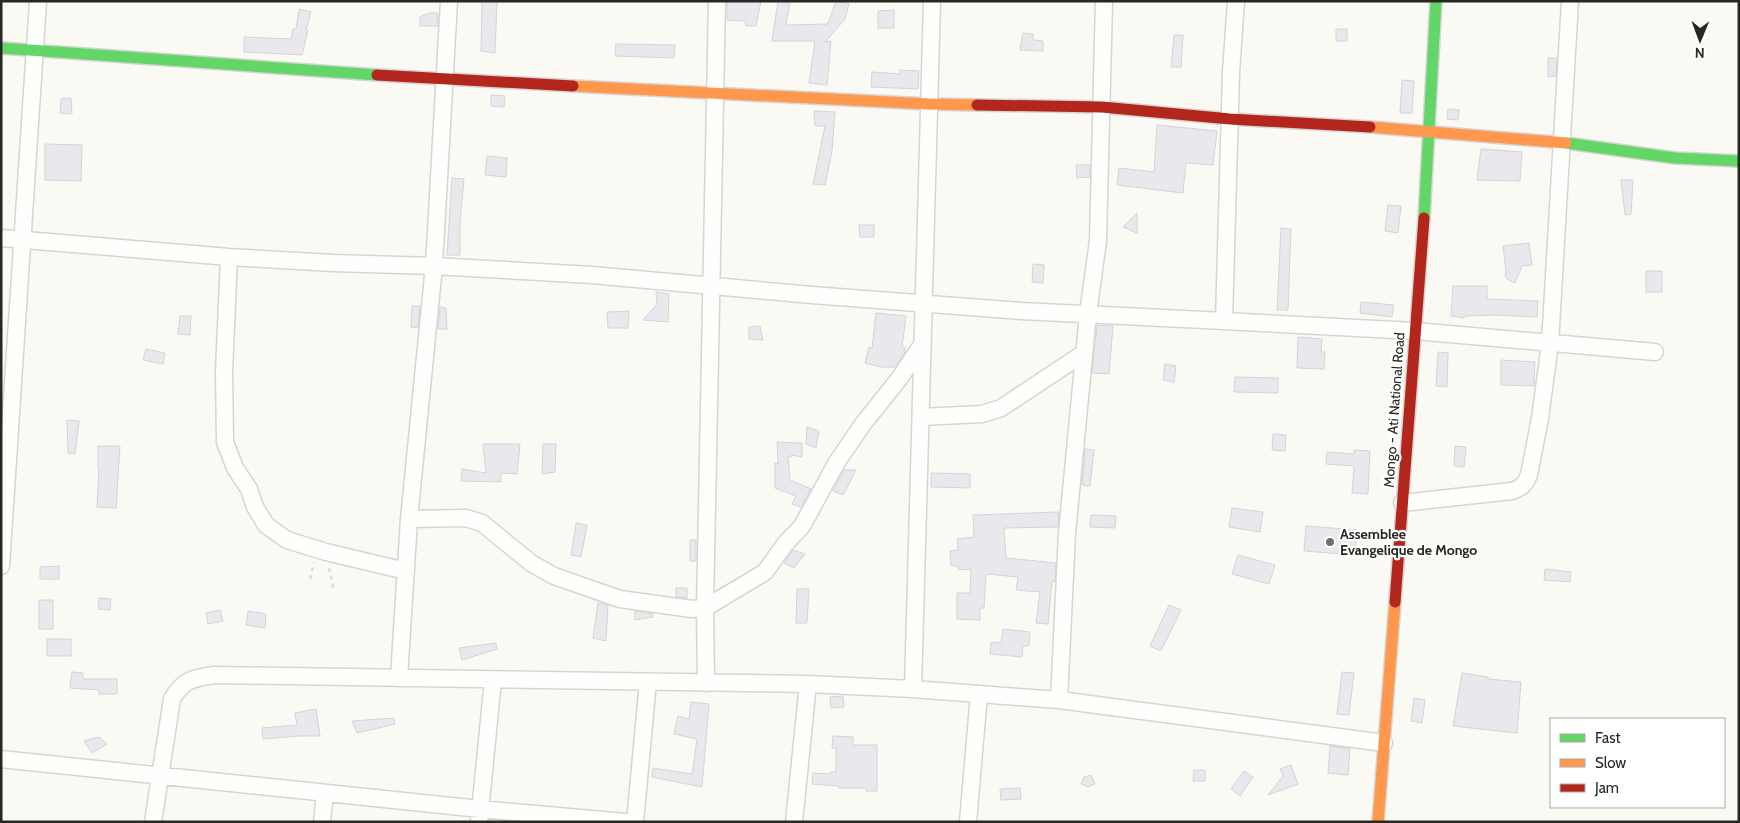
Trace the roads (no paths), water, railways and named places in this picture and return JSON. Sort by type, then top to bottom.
[{"type":"street","points":[[1,566],[6,414],[24,240],[38,1]]},
{"type":"street","points":[[399,678],[409,520],[434,266],[449,1]]},
{"type":"street","points":[[706,683],[705,608],[717,1]]},
{"type":"street","points":[[913,689],[932,1]]},
{"type":"street","points":[[1059,700],[1067,533],[1088,314],[1098,241],[1104,1]]},
{"type":"street","points":[[1224,321],[1230,119],[1236,1]]},
{"type":"street","name":"Mongo - Ati National Road","points":[[1378,822],[1415,331],[1436,1]]},
{"type":"street","points":[[1402,502],[1512,491],[1520,489],[1529,476],[1540,418],[1550,344],[1570,1]]},
{"type":"street","points":[[1,48],[446,80],[929,104],[1102,107],[1230,119],[1429,131],[1562,142],[1675,158],[1739,161]]},
{"type":"street","points":[[1,238],[229,257],[592,275],[925,304],[1415,331],[1655,352]]},
{"type":"street","points":[[229,257],[224,372],[225,442],[232,462],[249,489],[255,507],[266,525],[287,540],[326,552],[406,571]]},
{"type":"street","points":[[409,520],[466,518],[475,520],[482,523],[531,563],[554,576],[620,599],[692,609],[705,608],[765,572],[802,526],[837,462],[863,424],[899,379],[923,343]]},
{"type":"street","points":[[921,417],[982,414],[1001,408],[1084,353]]},
{"type":"street","points":[[153,822],[172,699],[186,682],[198,677],[214,675],[808,684],[913,689],[1059,700],[1384,743]]},
{"type":"street","points":[[480,815],[494,680]]},
{"type":"street","points":[[635,822],[648,682]]},
{"type":"street","points":[[794,822],[808,684]]},
{"type":"street","points":[[968,822],[979,694]]},
{"type":"street","points":[[1,759],[325,793],[480,815],[626,822]]},
{"type":"street","points":[[322,822],[325,793]]},
{"type":"place","name":"Assemblee Evangelique de Mongo","points":[[1330,542]]}]
